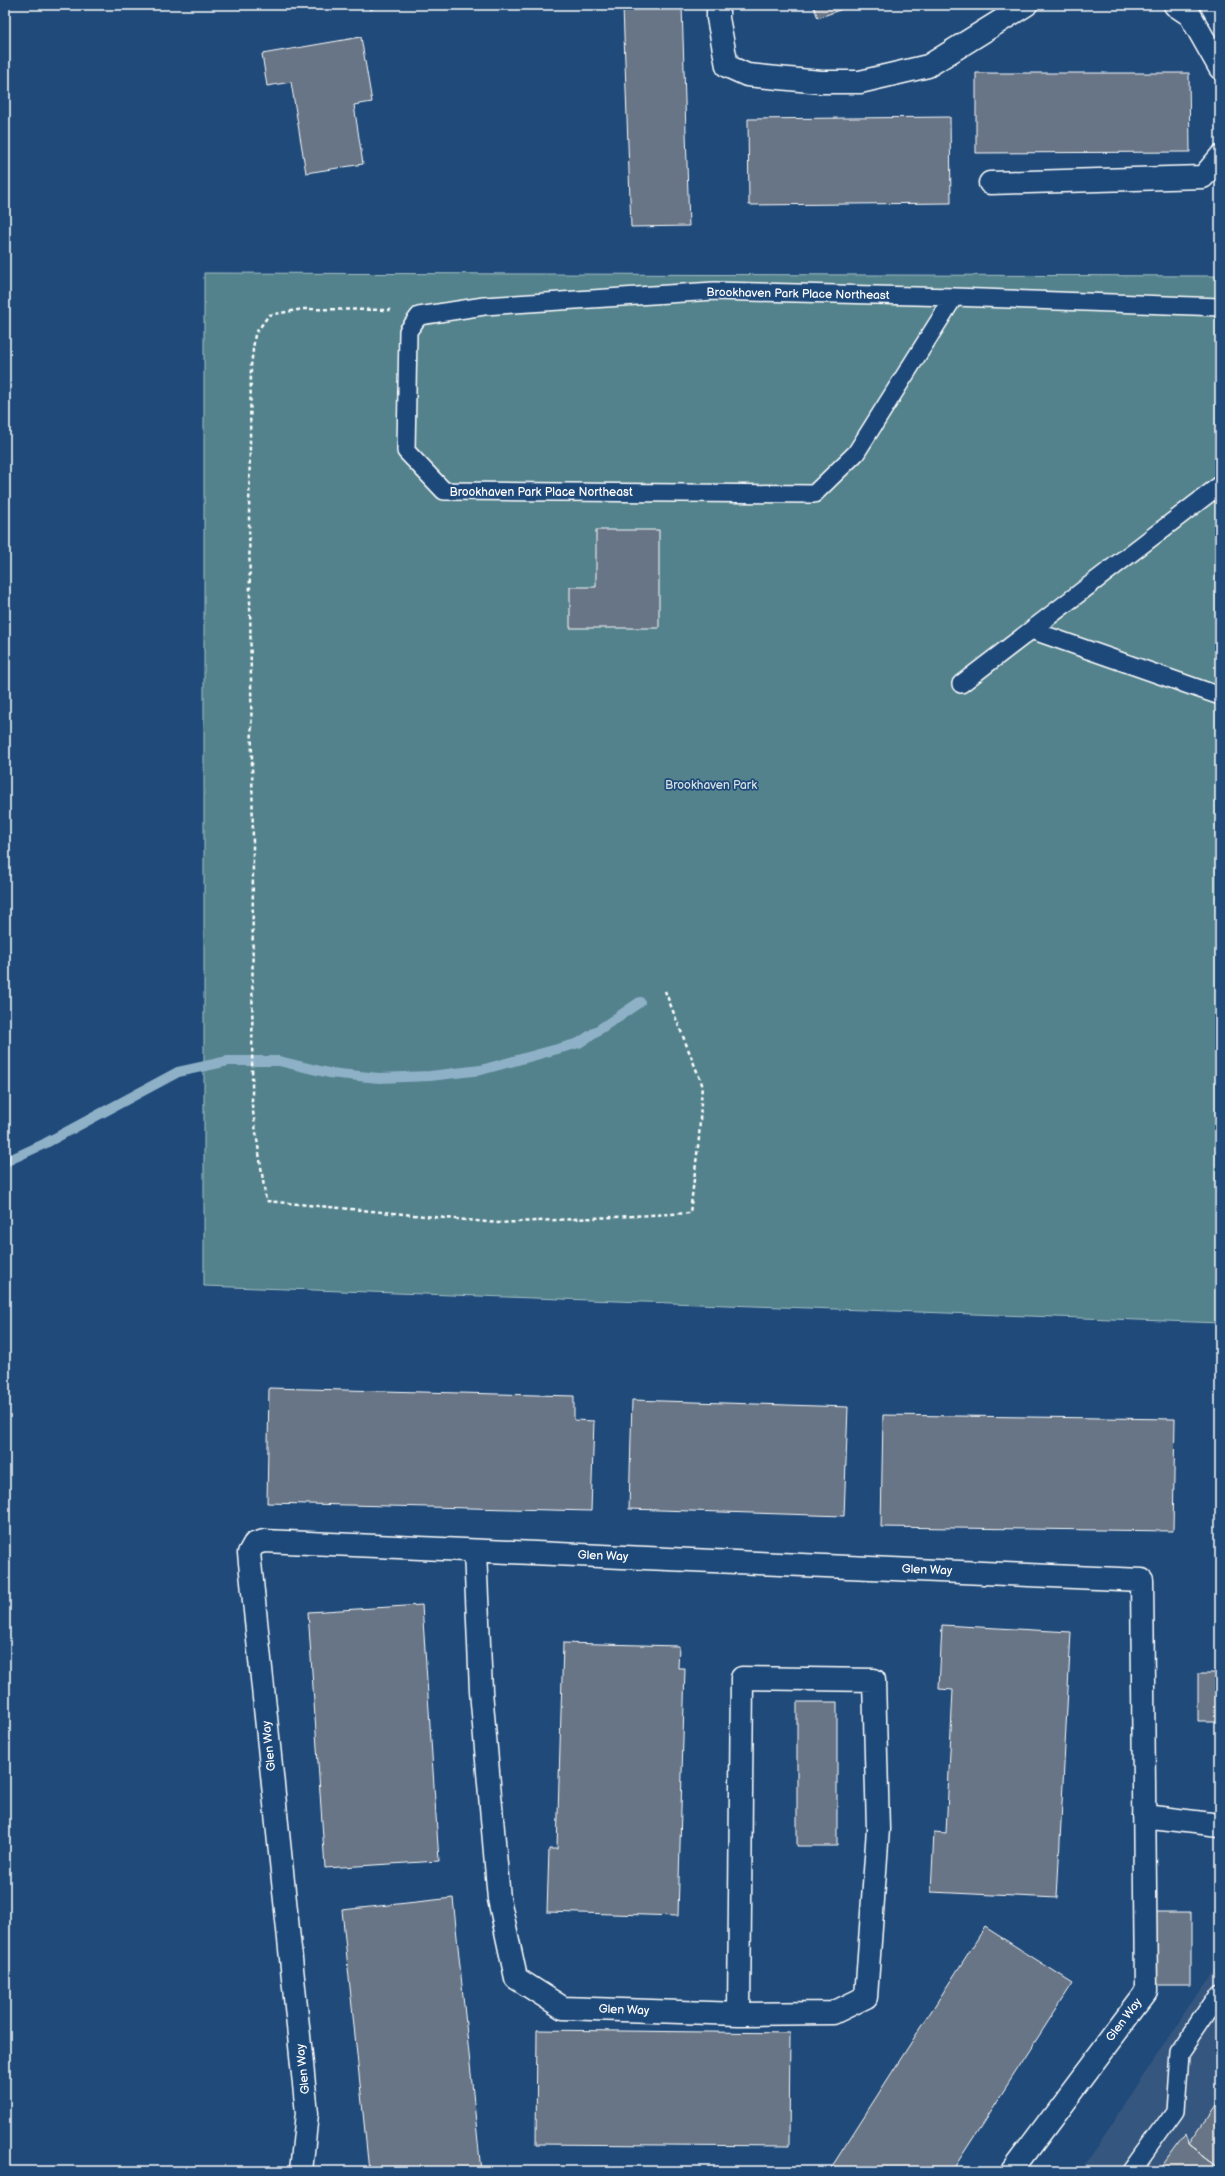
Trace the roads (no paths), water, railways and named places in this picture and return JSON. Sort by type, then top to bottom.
[{"type":"street","points":[[718,5],[718,18],[727,66],[747,75],[821,82],[860,82],[928,66],[1026,5]]},
{"type":"street","points":[[1174,5],[1190,15],[1220,68]]},
{"type":"street","points":[[990,183],[1203,177],[1220,157]]},
{"type":"street","name":"Glen Way","points":[[302,2171],[307,2113],[249,1553],[254,1544],[264,1541],[1142,1580],[1146,1992],[1012,2171]]},
{"type":"street","name":"Glen Way","points":[[475,1551],[481,1691],[500,1899],[516,1978],[563,2008],[739,2014],[833,2012],[866,1997],[878,1829],[874,1680],[742,1678],[739,2014]]},
{"type":"street","points":[[1144,1816],[1220,1825]]},
{"type":"lane","name":"Brookhaven Park Place Northeast","points":[[954,298],[856,453],[814,494],[444,491],[406,451],[408,331],[419,316],[484,306],[714,291],[1099,301],[1220,308]]},
{"type":"lane","points":[[961,684],[1220,485]]},
{"type":"lane","points":[[1031,630],[1220,696]]},
{"type":"lane","points":[[1132,2171],[1175,2111],[1178,2053],[1220,1992]]},
{"type":"waterway","points":[[5,1162],[44,1144],[178,1072],[228,1061],[279,1061],[329,1073],[379,1078],[430,1076],[481,1070],[579,1043],[640,1002]]},
{"type":"park label","name":"Brookhaven Park","points":[[711,785]]}]
